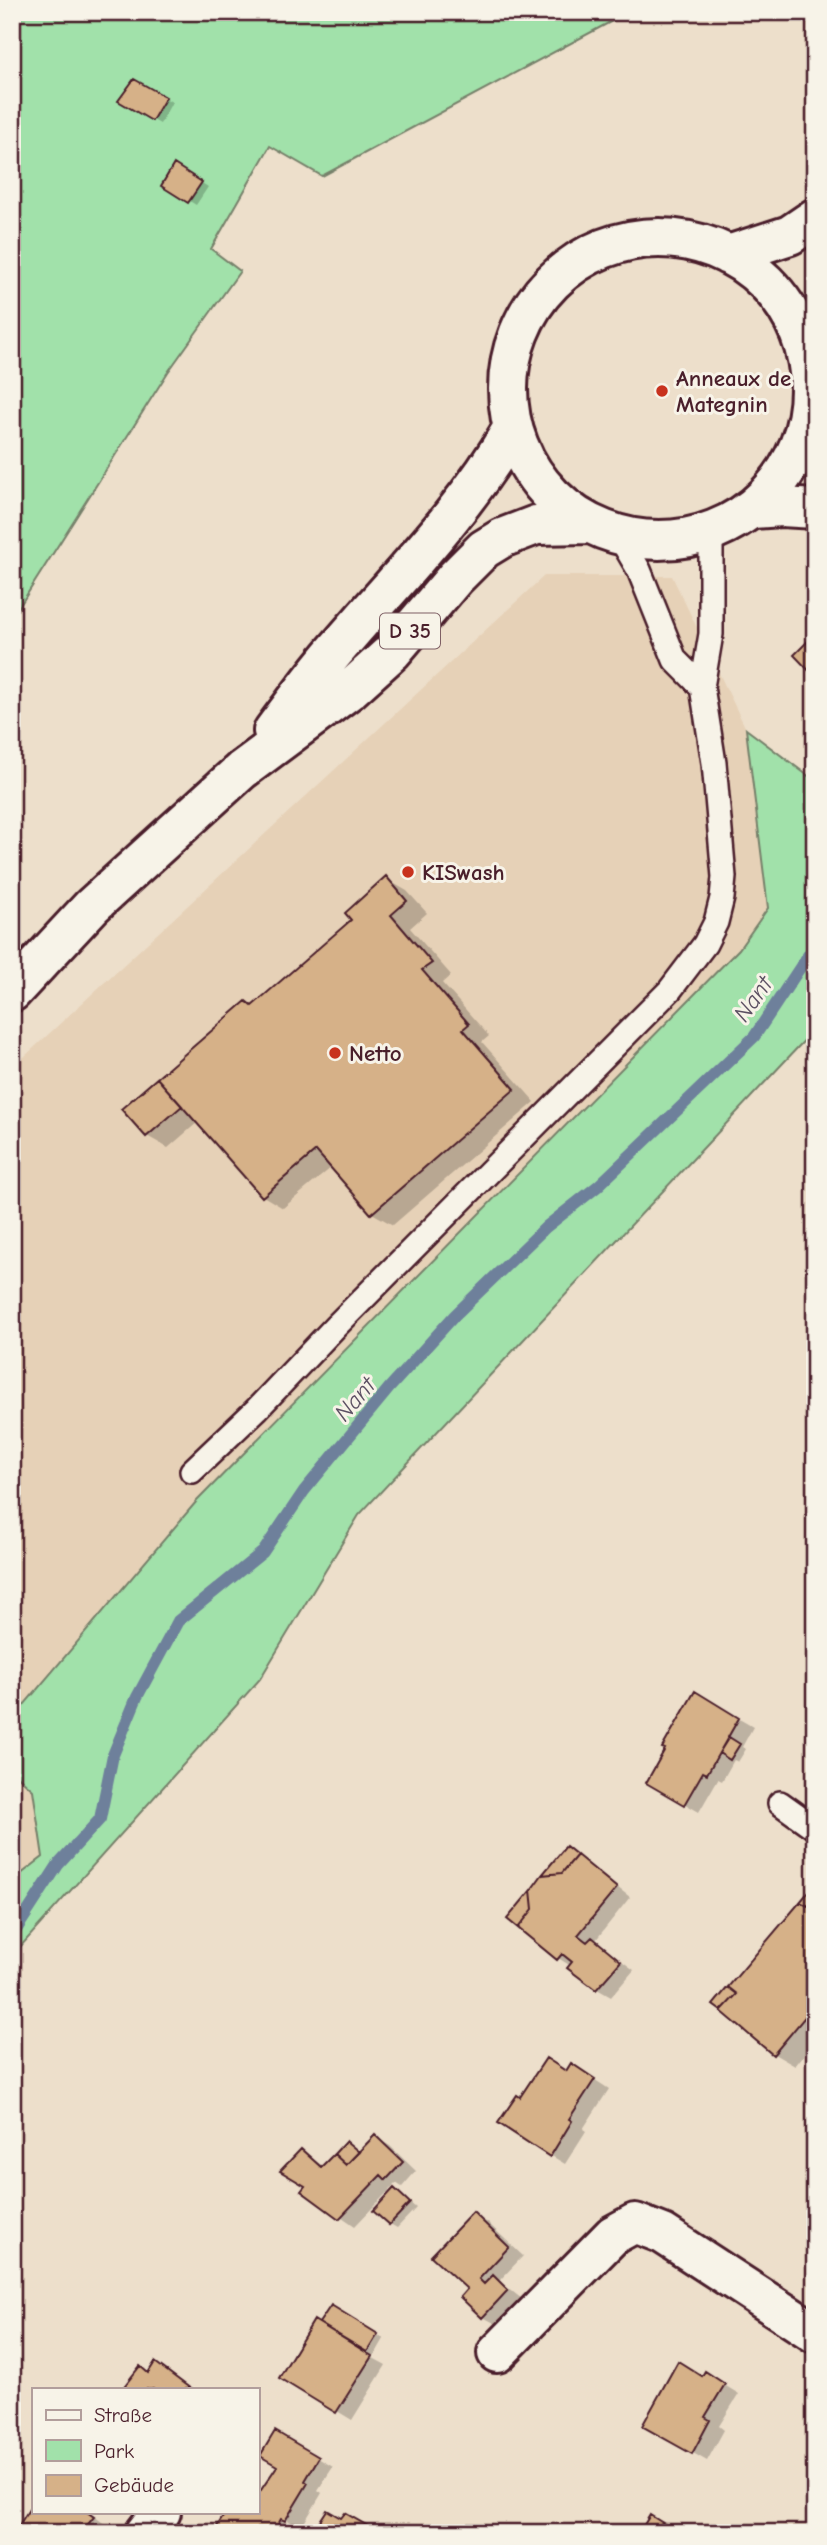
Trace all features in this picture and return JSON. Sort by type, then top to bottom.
[{"type":"main road","points":[[728,255],[790,235],[815,218]]},
{"type":"main road","points":[[631,240],[681,240],[705,245],[728,255],[750,267],[768,284],[796,324],[810,337],[812,421],[794,459],[775,486],[752,509],[710,532],[680,540],[649,541],[603,530],[562,506],[540,484],[524,458],[512,429],[508,399],[509,367],[517,337],[531,309],[564,272],[607,247],[631,240]]},
{"type":"main road","name":"D 35","points":[[242,770],[326,663],[467,498],[491,466],[512,429]]},
{"type":"main road","points":[[752,509],[815,509]]},
{"type":"main road","name":"D 35","points":[[12,992],[92,906],[242,770],[352,689],[392,652],[455,578],[484,549],[502,538],[536,525],[603,530]]},
{"type":"main road","name":"D 35","points":[[12,965],[92,906]]},
{"type":"main road","points":[[497,2353],[613,2235],[635,2223],[663,2234],[815,2333]]},
{"type":"main road","points":[[145,2533],[159,2514]]},
{"type":"lane","points":[[603,530],[639,570],[675,660],[702,687]]},
{"type":"lane","points":[[192,1471],[257,1409],[670,990],[705,944],[716,922],[724,877],[714,763],[702,687],[711,634],[710,532]]},
{"type":"lane","points":[[780,1803],[815,1828]]},
{"type":"shaded area","points":[[544,576],[672,576],[746,729],[768,909],[739,949],[196,1502],[12,1719],[12,1068]]},
{"type":"shaded area","points":[[12,1771],[33,1790],[43,1857],[12,1881]]},
{"type":"green space","points":[[12,12],[629,12],[322,176],[270,146],[211,249],[240,271],[168,372],[12,618]]},
{"type":"green space","points":[[746,729],[815,781],[815,1029],[359,1515],[260,1679],[12,1956],[12,1881],[43,1857],[33,1790],[12,1771],[12,1719],[196,1502],[739,949],[768,908]]},
{"type":"building","points":[[134,79],[166,97],[152,121],[118,101]]},
{"type":"building","points":[[174,164],[202,182],[188,203],[161,186]]},
{"type":"building","points":[[815,634],[815,677],[794,655]]},
{"type":"building","name":"Netto","points":[[386,876],[407,901],[391,915],[432,963],[422,970],[469,1024],[463,1029],[515,1089],[371,1214],[316,1151],[262,1197],[157,1078],[246,1001],[252,1006],[351,920],[345,913]]},
{"type":"building","points":[[157,1078],[182,1106],[146,1137],[121,1109]]},
{"type":"building","points":[[695,1691],[739,1718],[707,1774],[703,1772],[684,1805],[646,1783],[665,1749],[662,1748]]},
{"type":"building","points":[[729,1737],[740,1744],[730,1760],[719,1753]]},
{"type":"building","points":[[566,1846],[577,1855],[562,1873],[542,1875]]},
{"type":"building","points":[[577,1855],[617,1888],[578,1935],[587,1942],[592,1937],[621,1961],[596,1990],[567,1968],[572,1962],[562,1954],[557,1960],[518,1928],[533,1909],[531,1890],[542,1875],[562,1873]]},
{"type":"building","points":[[815,1884],[815,1898],[808,1906],[800,1902]]},
{"type":"building","points":[[531,1890],[533,1909],[518,1928],[507,1919]]},
{"type":"building","points":[[815,1898],[815,2005],[773,2055],[721,2011],[737,1994],[728,1987],[800,1902],[808,1906]]},
{"type":"building","points":[[728,1987],[737,1994],[721,2011],[713,2005]]},
{"type":"building","points":[[546,2058],[566,2071],[571,2063],[595,2079],[569,2119],[572,2121],[550,2157],[498,2123],[517,2095],[520,2097]]},
{"type":"building","points":[[375,2135],[403,2162],[386,2180],[381,2175],[339,2219],[301,2191],[305,2186],[280,2171],[301,2149],[321,2167],[334,2154],[346,2165]]},
{"type":"building","points":[[346,2141],[359,2152],[346,2165],[334,2154]]},
{"type":"building","points":[[394,2188],[410,2203],[389,2225],[373,2211]]},
{"type":"building","points":[[473,2212],[509,2247],[479,2279],[484,2284],[493,2275],[508,2290],[482,2318],[460,2297],[467,2289],[431,2256]]},
{"type":"building","points":[[331,2305],[378,2334],[367,2352],[319,2323]]},
{"type":"building","points":[[314,2320],[372,2356],[336,2413],[279,2378]]},
{"type":"building","points":[[678,2361],[702,2376],[705,2371],[725,2384],[705,2417],[710,2420],[692,2454],[642,2426]]},
{"type":"building","points":[[155,2362],[190,2388],[123,2388],[140,2366],[148,2373]]},
{"type":"building","points":[[275,2431],[319,2457],[305,2481],[308,2483],[285,2521],[281,2519],[273,2533],[213,2533],[225,2514],[259,2514],[259,2493],[277,2466],[260,2456]]},
{"type":"building","points":[[32,2505],[32,2514],[90,2514],[94,2517],[81,2533],[14,2533]]},
{"type":"building","points":[[327,2510],[341,2518],[345,2513],[373,2529],[371,2533],[312,2533]]},
{"type":"building","points":[[650,2515],[679,2533],[639,2533]]},
{"type":"waterway","name":"Nant","points":[[12,1936],[58,1865],[100,1819],[113,1755],[137,1697],[178,1621],[263,1552],[304,1491],[390,1387],[455,1315],[546,1227],[598,1186],[754,1037],[815,945]]},
{"type":"place","name":"Anneaux de Mategnin","points":[[662,391]]},
{"type":"place","name":"KISwash","points":[[408,872]]},
{"type":"place","name":"Netto","points":[[335,1053]]}]
